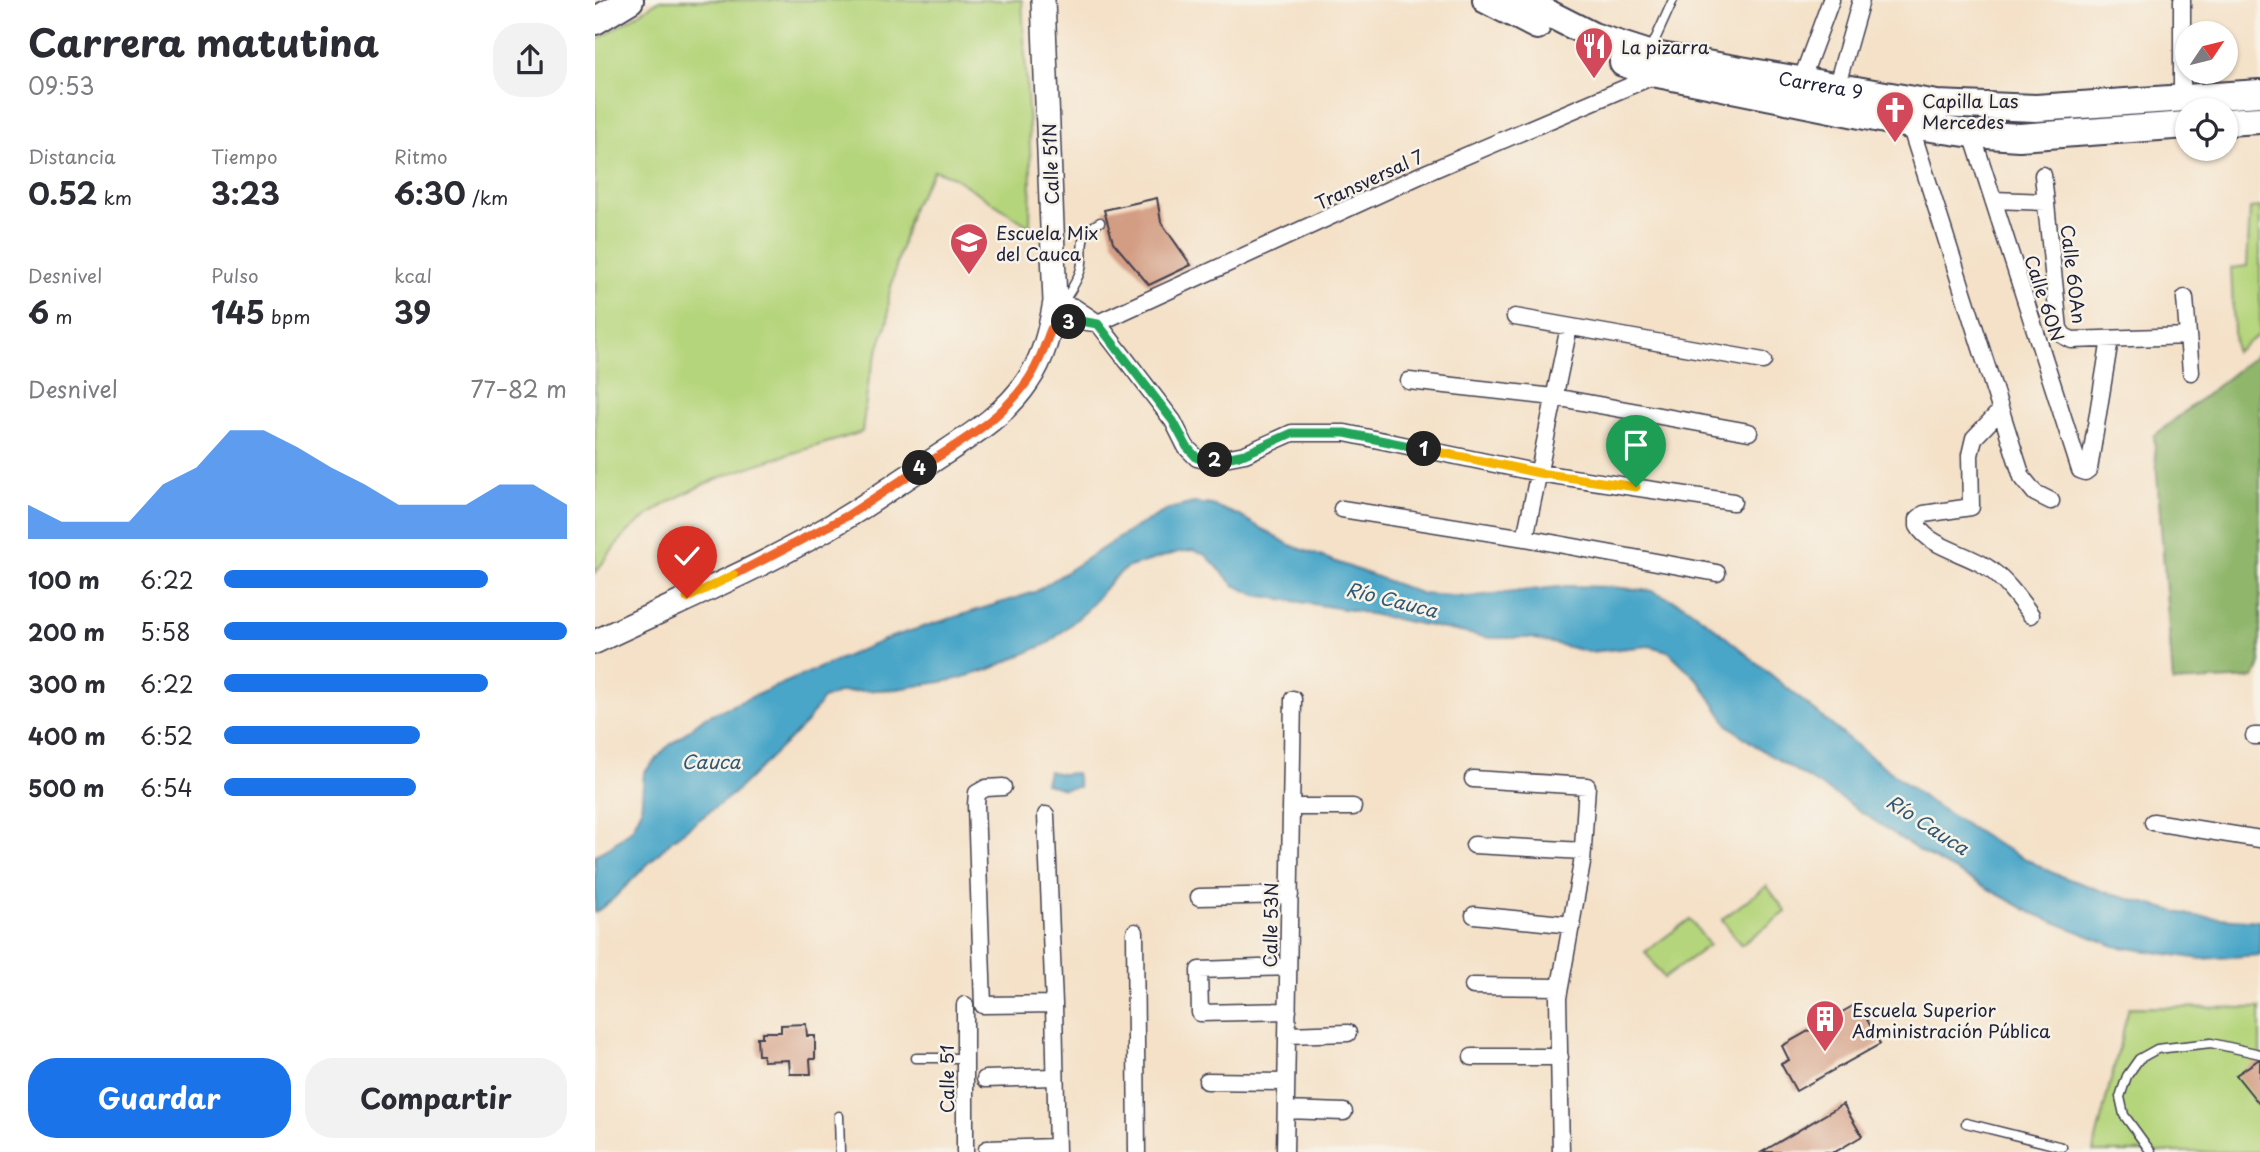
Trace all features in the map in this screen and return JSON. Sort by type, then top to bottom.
[{"type":"main road","points":[[595,21],[630,0]]},
{"type":"main road","name":"Calle 51N","points":[[595,642],[779,554],[836,523],[968,436],[1001,411],[1027,383],[1040,358],[1058,303],[1043,0]]},
{"type":"main road","name":"Carrera 9","points":[[1486,0],[1582,49],[1910,125],[1972,134],[2019,137],[2175,114]]},
{"type":"main road","name":"Carrera 9","points":[[1522,0],[1653,64],[1801,80],[1937,104],[1989,108],[2175,112]]},
{"type":"main road","name":"Carrera 9","points":[[2238,99],[2260,93]]},
{"type":"main road","points":[[2238,121],[2260,120]]},
{"type":"street","points":[[1801,80],[1831,0]]},
{"type":"street","points":[[1836,88],[1861,0]]},
{"type":"street","points":[[2182,0],[2185,98]]},
{"type":"street","name":"Transversal 7","points":[[1098,324],[1653,64]]},
{"type":"street","points":[[1910,125],[2022,477],[2035,493],[2050,501]]},
{"type":"street","name":"Calle 60N","points":[[1972,134],[2080,470],[2085,472]]},
{"type":"street","name":"Calle 60An","points":[[2043,175],[2059,328],[2064,336],[2072,340],[2110,339],[2089,469],[2085,472]]},
{"type":"street","points":[[1993,200],[2046,202]]},
{"type":"street","points":[[2185,298],[2191,372]]},
{"type":"street","points":[[1058,303],[1087,314],[1098,324],[1173,421],[1187,447],[1197,458],[1209,461],[1245,454],[1292,433],[1345,433],[1539,473],[1733,502]]},
{"type":"street","points":[[1514,317],[1763,361]]},
{"type":"street","points":[[1051,329],[1080,321],[1098,324]]},
{"type":"street","points":[[1525,538],[1569,327]]},
{"type":"street","points":[[2110,339],[2188,336]]},
{"type":"street","points":[[1409,381],[1554,397],[1749,432]]},
{"type":"street","points":[[2000,411],[1975,438],[1970,455],[1971,507],[1924,514],[1917,526],[1926,537],[1990,569],[2031,615]]},
{"type":"street","points":[[1342,509],[1525,538],[1717,573]]},
{"type":"street","name":"Calle 53N","points":[[1285,1152],[1293,699]]},
{"type":"street","points":[[1473,779],[1587,786],[1583,851],[1559,987],[1561,1152]]},
{"type":"street","points":[[1003,787],[986,788],[977,793],[983,1005],[1054,1004]]},
{"type":"street","points":[[1291,807],[1353,807]]},
{"type":"street","points":[[987,1149],[1057,1150],[1046,814]]},
{"type":"street","points":[[2153,822],[2260,839]]},
{"type":"street","points":[[1474,845],[1583,851]]},
{"type":"street","points":[[1199,897],[1290,895]]},
{"type":"street","points":[[1474,915],[1572,925]]},
{"type":"street","points":[[1135,932],[1137,1152]]},
{"type":"street","points":[[1288,967],[1199,970],[1200,1013],[1288,1011]]},
{"type":"street","points":[[1473,986],[1559,987]]},
{"type":"street","name":"Calle 51","points":[[965,1005],[965,1152]]},
{"type":"street","points":[[1287,1035],[1348,1033]]},
{"type":"street","points":[[1472,1057],[1560,1057]]},
{"type":"street","points":[[985,1079],[1055,1077]]},
{"type":"street","points":[[1207,1081],[1286,1082]]},
{"type":"street","points":[[1286,1110],[1344,1112]]},
{"type":"lane","points":[[1653,64],[1674,0]]},
{"type":"lane","points":[[1058,303],[1076,281],[1081,267],[1081,240],[1091,227],[1100,222]]},
{"type":"lane","points":[[2151,1152],[2124,1115],[2120,1097],[2127,1076],[2139,1059],[2157,1049],[2211,1043],[2260,1054]]},
{"type":"lane","points":[[916,1058],[965,1058]]},
{"type":"lane","points":[[839,1116],[840,1152]]},
{"type":"lane","points":[[1966,1123],[2062,1147]]},
{"type":"green space","points":[[660,0],[1022,0],[1031,165],[1030,227],[953,177],[934,170],[912,208],[900,251],[889,295],[888,320],[869,378],[862,432],[740,470],[680,496],[629,531],[595,573],[595,41]]},
{"type":"green space","points":[[2260,207],[2260,334],[2235,352],[2231,268],[2247,266],[2250,208]]},
{"type":"green space","points":[[2260,352],[2260,664],[2254,678],[2173,682],[2154,436]]},
{"type":"green space","points":[[1767,886],[1786,912],[1741,945],[1722,919]]},
{"type":"green space","points":[[1690,919],[1709,945],[1664,978],[1645,952]]},
{"type":"green space","points":[[2129,1007],[2260,1008],[2260,1152],[2093,1152]]},
{"type":"water","name":"Cauca","points":[[1194,503],[1212,505],[1240,516],[1290,545],[1423,594],[1467,597],[1568,586],[1653,591],[1684,605],[1710,624],[1927,800],[1995,843],[2055,874],[2111,894],[2193,916],[2260,921],[2260,955],[2201,959],[2114,946],[2032,913],[1919,851],[1842,799],[1757,747],[1729,726],[1699,681],[1668,651],[1649,646],[1589,652],[1531,638],[1490,638],[1350,610],[1256,595],[1234,585],[1206,555],[1193,550],[1126,568],[1085,612],[1049,643],[988,670],[953,680],[897,689],[841,692],[823,699],[806,723],[733,794],[671,841],[613,899],[595,913],[595,855],[632,829],[641,811],[644,773],[665,749],[705,717],[891,637],[1035,592],[1134,528],[1169,509]]},
{"type":"water","points":[[1048,771],[1076,773],[1079,787],[1063,789],[1045,783]]},
{"type":"building","points":[[1157,198],[1161,222],[1191,265],[1149,285],[1113,242],[1104,210]]},
{"type":"building","name":"Escuela Superior Administración Pública","points":[[1858,1003],[1880,1044],[1796,1091],[1781,1064],[1789,1060],[1782,1046]]},
{"type":"building","points":[[806,1024],[807,1036],[815,1036],[815,1059],[810,1059],[811,1074],[790,1074],[789,1060],[763,1061],[763,1055],[758,1055],[757,1037],[762,1037],[762,1032],[781,1032],[781,1025]]},
{"type":"building","points":[[2260,1060],[2260,1105],[2236,1075]]},
{"type":"building","points":[[1843,1104],[1862,1136],[1835,1152],[1762,1152]]},
{"type":"place","name":"La pizarra","points":[[1594,80]]},
{"type":"place","name":"Capilla Las Mercedes","points":[[1895,144]]},
{"type":"place","name":"Escuela Mix del Cauca","points":[[969,276]]},
{"type":"place","name":"Escuela Superior Administración Pública","points":[[1825,1053]]},
{"type":"route","points":[[687,598],[779,554],[847,516],[968,436],[1001,411],[1027,383],[1051,329],[1069,322],[1098,324],[1173,421],[1187,447],[1197,458],[1209,461],[1245,454],[1292,433],[1345,433],[1539,473],[1636,487]]},
{"type":"water label","name":"Río Cauca","points":[[1392,599]]},
{"type":"water label","name":"Río Cauca","points":[[1928,824]]}]
